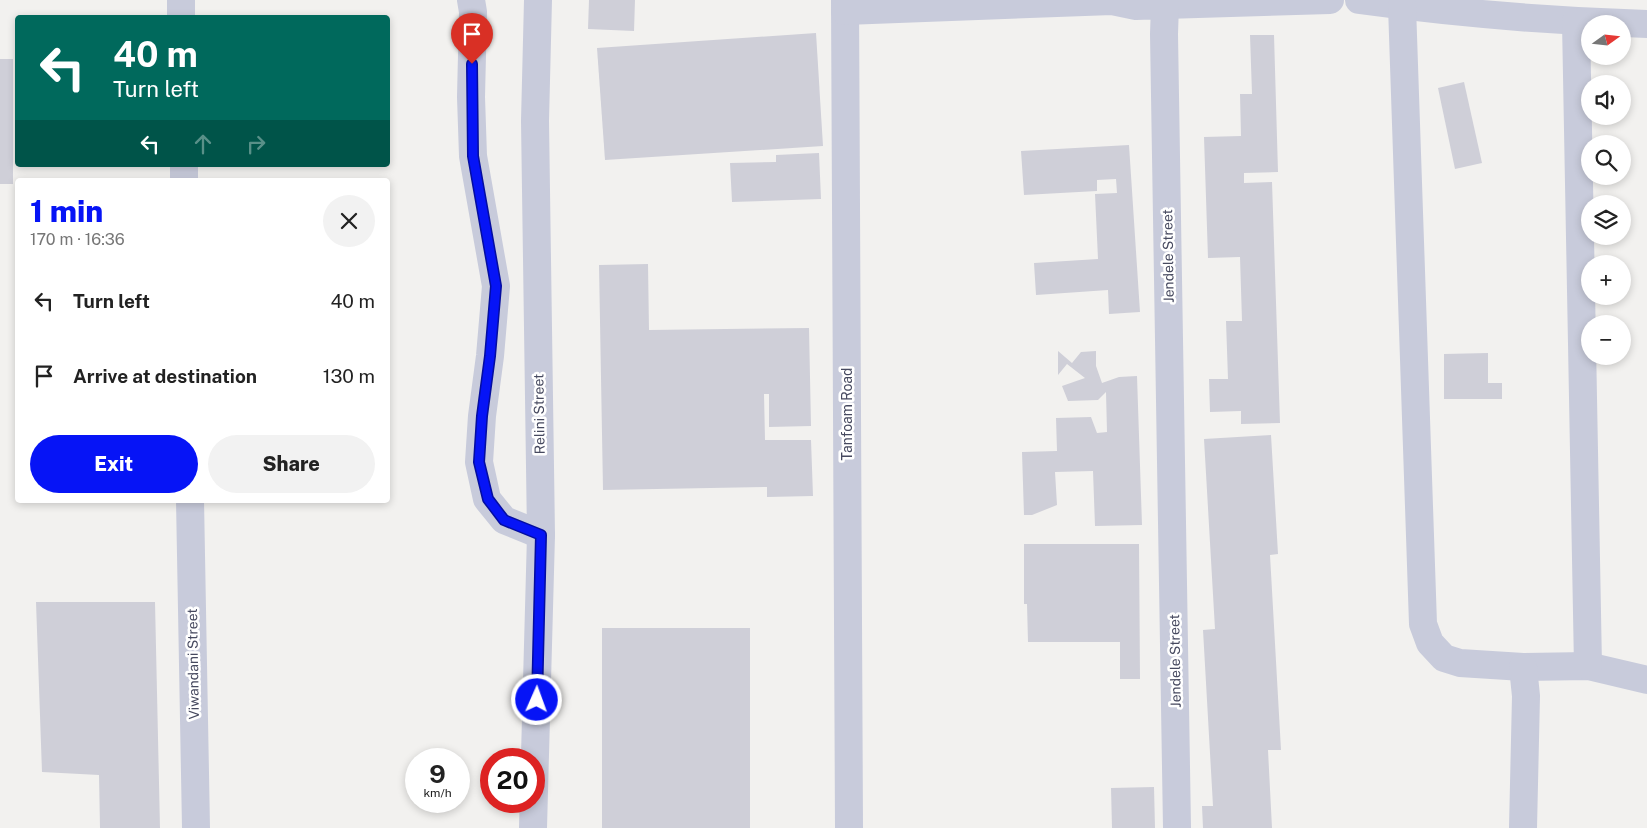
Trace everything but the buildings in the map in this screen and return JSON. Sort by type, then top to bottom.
[{"type":"street","points":[[181,0],[182,15]]},
{"type":"street","points":[[470,0],[473,12],[471,97],[473,156],[496,286],[479,462],[488,499],[504,520],[541,535]]},
{"type":"street","name":"Relini Street","points":[[533,828],[541,535],[535,121],[538,0]]},
{"type":"street","points":[[845,5],[1112,2],[1136,6],[1330,0]]},
{"type":"street","points":[[1359,0],[1402,6],[1576,22],[1647,24]]},
{"type":"street","name":"Tanfoam Road","points":[[845,5],[849,828]]},
{"type":"street","name":"Jendele Street","points":[[1165,5],[1177,828]]},
{"type":"street","points":[[1402,6],[1423,624],[1430,644],[1444,658],[1460,663],[1523,666],[1588,666],[1647,680]]},
{"type":"street","points":[[1576,22],[1588,666]]},
{"type":"street","name":"Viwandani Street","points":[[190,503],[196,828]]},
{"type":"street","points":[[1523,666],[1526,696],[1523,828]]},
{"type":"route","points":[[472,64],[473,156],[496,286],[479,462],[488,499],[504,520],[541,535],[537,700]]}]
